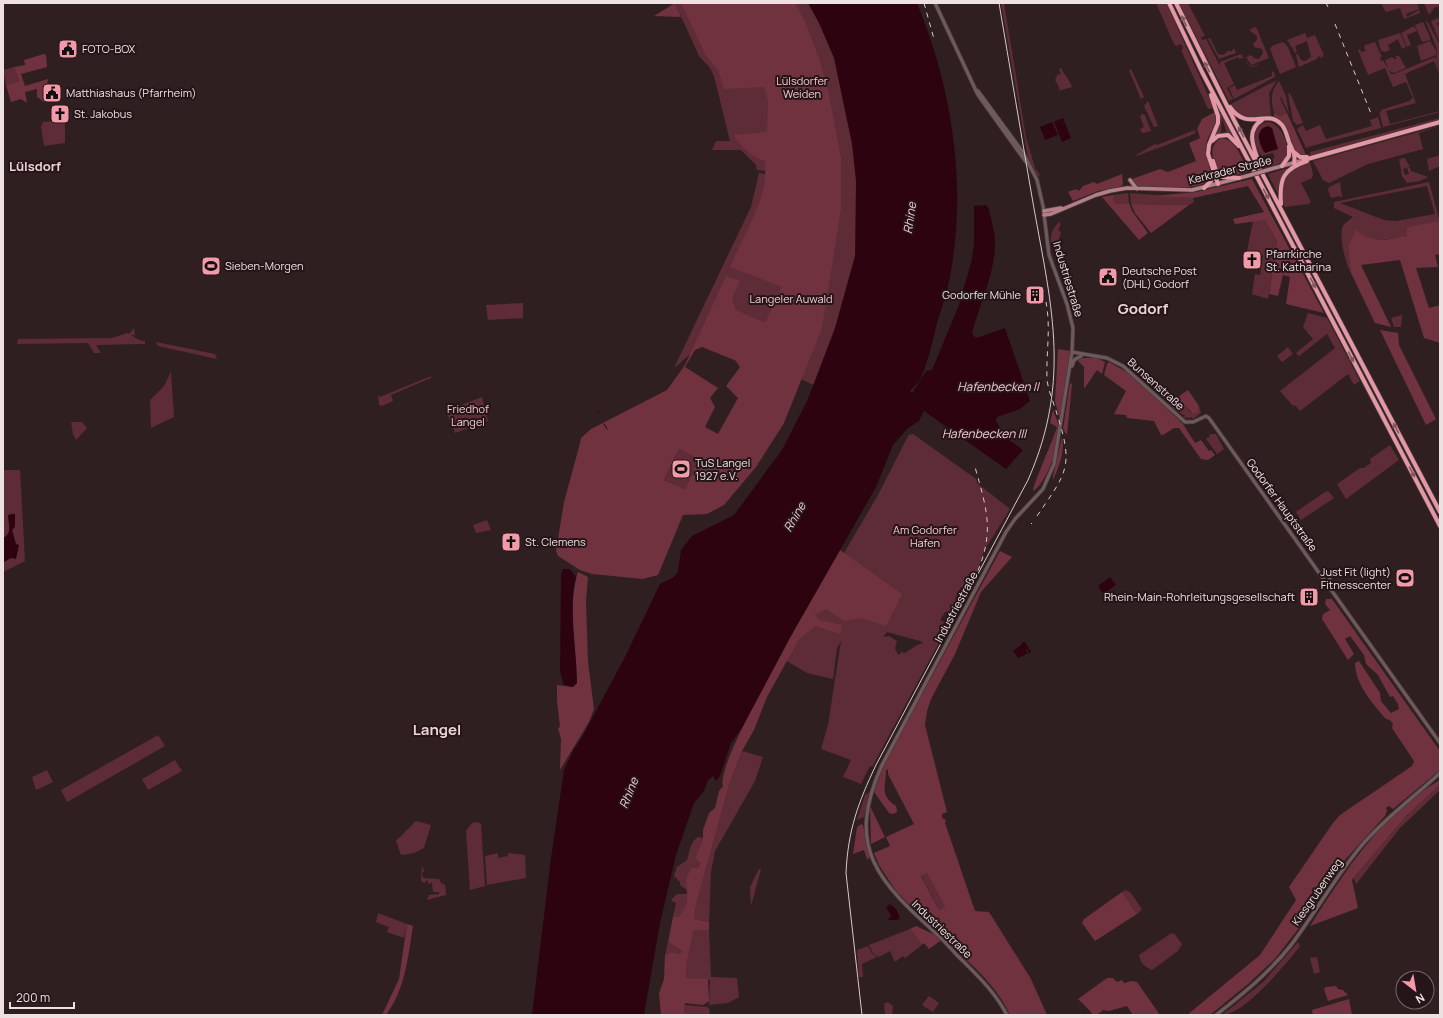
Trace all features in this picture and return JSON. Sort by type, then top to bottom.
[{"type":"highway","points":[[1169,3],[1218,109],[1243,151],[1440,526]]},
{"type":"highway","points":[[1176,3],[1222,96],[1440,512]]},
{"type":"highway","points":[[1227,104],[1241,118],[1253,120],[1272,118],[1280,123],[1294,152],[1294,163]]},
{"type":"highway","points":[[1218,109],[1217,129],[1208,148],[1212,168],[1218,184]]},
{"type":"highway","points":[[1266,179],[1254,150],[1252,134],[1256,124],[1267,118]]},
{"type":"highway","name":"Kerkrader Straße","points":[[1304,160],[1342,148],[1440,123]]},
{"type":"highway","name":"Kerkrader Straße","points":[[1304,160],[1319,158],[1440,123]]},
{"type":"highway","points":[[1218,184],[1210,153],[1213,139],[1223,135],[1228,136],[1243,151]]},
{"type":"highway","points":[[1282,166],[1289,156],[1288,139]]},
{"type":"highway","points":[[1294,152],[1300,157],[1305,157],[1342,148]]},
{"type":"highway","points":[[1282,210],[1280,188],[1286,173],[1297,165],[1319,158]]},
{"type":"highway","points":[[1204,188],[1212,178],[1212,168]]},
{"type":"highway","points":[[1216,173],[1223,177],[1239,178]]},
{"type":"main road","name":"Industriestraße","points":[[935,3],[955,47],[988,109],[1030,167],[1039,187],[1050,260],[1070,314],[1073,333],[1072,354],[1057,454],[1052,472],[1043,489],[1015,519],[995,552],[882,765],[870,794],[866,812],[866,837],[870,852],[885,883],[903,904],[941,938],[986,984],[1007,1015]]},
{"type":"main road","name":"Kerkrader Straße","points":[[1044,213],[1066,207],[1110,191],[1204,188],[1304,160]]},
{"type":"main road","points":[[1130,180],[1138,189]]},
{"type":"main road","name":"Kerkrader Straße","points":[[1044,213],[1051,214],[1066,207]]},
{"type":"main road","points":[[1045,224],[1051,214]]},
{"type":"main road","name":"Bunsenstraße","points":[[1072,354],[1092,356]]},
{"type":"main road","name":"Bunsenstraße","points":[[1072,354],[1107,358],[1124,366],[1182,420],[1193,422],[1206,416]]},
{"type":"main road","points":[[1069,373],[1073,361],[1081,356]]},
{"type":"main road","name":"Godorfer Hauptstraße","points":[[1206,416],[1209,418],[1329,586],[1385,668],[1440,743]]},
{"type":"main road","points":[[1329,586],[1330,576]]},
{"type":"main road","name":"Kiesgrubenweg","points":[[1216,1015],[1277,962],[1302,930],[1342,871],[1362,845],[1387,818],[1440,774]]},
{"type":"green space","points":[[675,3],[860,3],[891,150],[821,388],[750,357],[739,362],[700,346],[674,368],[751,207],[759,173],[765,174],[766,171],[757,170],[756,165],[741,150],[712,150],[716,141],[730,141],[714,76],[710,68],[699,56]]},
{"type":"green space","points":[[675,3],[681,17],[654,16]]},
{"type":"green space","points":[[681,3],[795,3],[805,22],[819,58],[828,90],[841,158],[841,209],[822,328],[784,423],[756,467],[724,505],[707,514],[683,515],[658,575],[643,579],[592,574],[580,570],[558,556],[556,551],[564,502],[581,438],[591,429],[667,390],[685,365],[726,276],[740,281],[732,299],[736,310],[765,323],[782,287],[730,267],[754,216],[763,189],[765,175],[765,161],[747,151],[734,135],[767,132],[768,101],[764,87],[724,89],[718,70],[705,54]],"holes":[[[702,347],[735,360],[740,367],[726,386],[738,398],[718,434],[705,427],[715,407],[710,398],[718,388],[685,367],[695,350]],[[679,449],[699,459],[685,489],[664,480]]]},
{"type":"green space","points":[[1001,3],[1004,3],[1026,137],[1035,168],[1040,175],[1038,177],[1028,158]]},
{"type":"green space","points":[[1156,3],[1166,3],[1214,108],[1208,109],[1181,50],[1183,48],[1181,44],[1176,46],[1174,44]]},
{"type":"green space","points":[[1179,3],[1188,3],[1205,36],[1201,37],[1202,40],[1206,39],[1220,66],[1220,62],[1241,54],[1243,57],[1239,59],[1238,57],[1224,63],[1234,84],[1227,88],[1233,99],[1229,101]]},
{"type":"green space","points":[[1381,3],[1417,3],[1419,9],[1406,14],[1407,17],[1419,10],[1420,13],[1404,19],[1400,8],[1386,12]]},
{"type":"green space","points":[[1424,3],[1440,3],[1440,6],[1434,8],[1429,15]]},
{"type":"green space","points":[[1438,18],[1440,22],[1437,23],[1438,26],[1440,24],[1440,43],[1431,21]]},
{"type":"green space","points":[[1427,21],[1440,45],[1440,71],[1436,60],[1437,49],[1426,22]]},
{"type":"green space","points":[[1423,22],[1430,40],[1422,42],[1415,25]]},
{"type":"green space","points":[[1414,26],[1417,31],[1407,35],[1411,45],[1407,47],[1401,33]]},
{"type":"green space","points":[[1255,27],[1269,58],[1251,65],[1246,57],[1251,55],[1254,58],[1259,59],[1263,53],[1262,49],[1254,47],[1253,44],[1257,40],[1257,36],[1249,30]]},
{"type":"green space","points":[[1305,33],[1307,38],[1315,35],[1324,55],[1322,56],[1324,56],[1321,58],[1320,56],[1317,59],[1299,67],[1296,55],[1298,54],[1301,60],[1305,61],[1311,57],[1307,41],[1295,46],[1297,52],[1295,53],[1289,44],[1290,42],[1287,40]]},
{"type":"green space","points":[[1400,33],[1406,47],[1402,49],[1398,39],[1388,45],[1390,50],[1385,52],[1381,51],[1378,40]]},
{"type":"green space","points":[[1210,38],[1218,54],[1223,55],[1228,51],[1232,51],[1234,48],[1236,53],[1219,59],[1208,39]]},
{"type":"green space","points":[[1430,41],[1436,50],[1436,55],[1421,61],[1417,46]]},
{"type":"green space","points":[[1283,42],[1288,47],[1296,67],[1280,74],[1270,49],[1272,46]]},
{"type":"green space","points":[[1375,42],[1382,57],[1380,57],[1381,61],[1383,60],[1391,74],[1435,57],[1440,74],[1440,76],[1434,61],[1405,74],[1416,103],[1386,111],[1390,124],[1440,112],[1383,127],[1379,111],[1381,113],[1381,110],[1409,101],[1410,103],[1410,100],[1413,98],[1406,82],[1393,87],[1385,68],[1368,75],[1358,50],[1360,49],[1361,52],[1366,51],[1364,48],[1365,45]]},
{"type":"green space","points":[[44,54],[46,55],[47,67],[21,74],[25,86],[48,79],[44,102],[37,97],[37,89],[25,92],[27,103],[21,99],[11,102],[6,85],[19,81],[14,67],[25,65],[24,60]]},
{"type":"green space","points":[[1395,56],[1399,56],[1406,68],[1394,73],[1389,71],[1385,60],[1392,57],[1395,59],[1397,58]]},
{"type":"green space","points":[[14,67],[19,81],[6,85],[3,70]]},
{"type":"green space","points":[[1061,68],[1072,87],[1058,91],[1060,89],[1055,80],[1058,74],[1061,75],[1059,69]]},
{"type":"green space","points":[[1131,69],[1144,97],[1141,99],[1129,70]]},
{"type":"green space","points":[[1274,71],[1275,77],[1234,99],[1229,88],[1235,85],[1237,90],[1272,76],[1272,72]]},
{"type":"green space","points":[[1277,80],[1269,93],[1271,116],[1245,116],[1240,114],[1231,104]]},
{"type":"green space","points":[[1279,81],[1286,96],[1289,114],[1281,97],[1280,98],[1287,113],[1280,116],[1274,113],[1272,104],[1274,89]]},
{"type":"green space","points":[[1290,93],[1303,123],[1297,125],[1293,121],[1288,94]]},
{"type":"green space","points":[[1148,101],[1158,126],[1154,127],[1144,106]]},
{"type":"green space","points":[[1219,110],[1234,138],[1224,134],[1226,131],[1222,118],[1221,134],[1212,138],[1219,124],[1217,111]]},
{"type":"green space","points":[[1215,112],[1216,118],[1214,127],[1208,137],[1206,146],[1210,177],[1206,182],[1199,185],[1177,188],[1137,186],[1133,183],[1132,179],[1160,169],[1168,172],[1196,161],[1189,143],[1200,138],[1197,129],[1202,119]]},
{"type":"green space","points":[[1274,113],[1280,116],[1287,113],[1306,155],[1298,154],[1286,129],[1279,120],[1274,117]]},
{"type":"green space","points":[[1143,114],[1145,115],[1151,131],[1142,133],[1140,129],[1144,127],[1140,116]]},
{"type":"green space","points":[[1378,117],[1381,128],[1306,148],[1297,129],[1303,125],[1306,131],[1320,125],[1326,139],[1372,126],[1370,120]]},
{"type":"green space","points":[[1440,118],[1440,120],[1310,155],[1310,152]]},
{"type":"green space","points":[[65,120],[65,143],[44,146],[41,127],[43,122]]},
{"type":"green space","points":[[1267,122],[1277,126],[1287,143],[1288,149],[1287,155],[1283,161],[1265,168],[1263,165],[1265,161],[1275,158],[1273,153],[1262,156],[1255,142],[1256,132],[1262,124]],"holes":[[[1272,128],[1273,138],[1264,152],[1258,136]]]},
{"type":"green space","points":[[1440,126],[1419,133],[1423,149],[1368,164],[1329,183],[1323,180],[1313,161]]},
{"type":"green space","points":[[1195,130],[1196,133],[1189,136],[1137,156],[1136,155],[1155,144],[1157,145]]},
{"type":"green space","points":[[1221,138],[1231,142],[1235,146],[1248,172],[1235,175],[1221,173],[1213,159],[1212,150],[1217,141]]},
{"type":"green space","points":[[1440,155],[1440,166],[1429,171],[1427,159]]},
{"type":"green space","points":[[1405,158],[1410,167],[1403,169],[1405,175],[1409,174],[1407,168],[1410,168],[1411,171],[1428,177],[1420,181],[1407,183],[1402,176],[1399,159]]},
{"type":"green space","points":[[1310,162],[1313,174],[1312,178],[1301,183],[1311,202],[1308,204],[1285,207],[1281,191],[1285,178],[1295,169]]},
{"type":"green space","points":[[1288,168],[1279,184],[1278,194],[1268,174]]},
{"type":"green space","points":[[1122,174],[1123,184],[1120,187],[1098,191],[1073,201],[1068,192],[1076,189],[1079,191],[1083,186],[1094,182],[1097,184]]},
{"type":"green space","points":[[1252,179],[1324,313],[1286,304],[1290,277],[1283,275],[1278,296],[1269,294],[1277,241],[1265,220],[1235,224],[1233,219],[1264,212],[1248,186],[1193,198],[1153,196],[1196,192]]},
{"type":"green space","points":[[1340,182],[1342,196],[1340,198],[1340,196],[1331,198],[1328,190],[1329,187]]},
{"type":"green space","points":[[1429,182],[1440,222],[1407,227],[1408,236],[1375,241],[1365,237],[1348,247],[1351,273],[1345,257],[1341,236],[1343,226],[1353,217],[1334,208],[1334,202]],"holes":[[[1427,186],[1435,214],[1396,221],[1384,220],[1340,203]]]},
{"type":"green space","points":[[1128,193],[1129,203],[1115,204],[1113,195]]},
{"type":"green space","points":[[1130,193],[1193,198],[1194,202],[1189,205],[1131,204]]},
{"type":"green space","points":[[1113,195],[1115,204],[1129,203],[1132,211],[1148,233],[1139,240],[1102,197]]},
{"type":"green space","points":[[1131,204],[1189,205],[1151,233],[1135,213]]},
{"type":"green space","points":[[1265,220],[1277,241],[1268,299],[1252,294],[1255,274],[1260,275],[1263,255],[1258,254],[1256,251],[1247,251],[1253,221]]},
{"type":"green space","points":[[1440,221],[1440,254],[1435,255],[1438,267],[1416,268],[1429,308],[1440,305],[1440,343],[1424,338],[1400,260],[1361,265],[1391,327],[1375,323],[1351,273],[1348,247],[1356,230],[1369,238],[1380,240],[1407,236],[1407,227]]},
{"type":"green space","points":[[1059,222],[1061,224],[1058,230],[1061,232],[1057,246],[1051,243],[1051,237]]},
{"type":"green space","points":[[523,303],[523,318],[488,320],[486,305]]},
{"type":"green space","points":[[1308,313],[1327,318],[1360,381],[1354,385],[1348,374],[1300,411],[1295,405],[1293,406],[1280,391],[1335,348],[1327,334],[1299,356],[1296,353],[1313,339],[1303,327]]},
{"type":"green space","points":[[1402,315],[1401,327],[1394,327],[1391,318]]},
{"type":"green space","points":[[134,328],[135,335],[131,335],[139,340],[145,341],[145,344],[96,345],[101,353],[94,353],[88,343],[17,344],[18,339],[112,338],[127,333],[129,334]]},
{"type":"green space","points":[[1380,330],[1398,333],[1399,345],[1436,419],[1426,425]]},
{"type":"green space","points":[[156,342],[215,354],[217,359],[158,346]]},
{"type":"green space","points":[[1288,347],[1293,354],[1282,362],[1277,356]]},
{"type":"green space","points":[[1058,349],[1070,351],[1060,420],[1055,401]]},
{"type":"green space","points":[[1081,358],[1097,358],[1105,362],[1102,374],[1097,370],[1084,389],[1084,367],[1078,361]]},
{"type":"green space","points":[[1109,362],[1132,375],[1183,424],[1195,443],[1201,440],[1209,451],[1211,450],[1215,455],[1208,460],[1201,459],[1179,428],[1174,428],[1161,435],[1154,421],[1127,418],[1126,415],[1114,414],[1126,391],[1104,375]]},
{"type":"green space","points":[[171,372],[174,417],[151,428],[150,400],[164,386]]},
{"type":"green space","points":[[431,376],[431,378],[391,395],[393,401],[382,406],[379,405],[378,395],[380,397]]},
{"type":"green space","points":[[1070,383],[1072,384],[1067,435],[1063,429]]},
{"type":"green space","points":[[1188,390],[1199,406],[1198,412],[1193,414],[1188,408],[1179,406],[1172,408],[1168,404]]},
{"type":"green space","name":"Friedhof Langel","points":[[482,397],[488,421],[455,433],[446,411]]},
{"type":"green space","points":[[1174,406],[1188,408],[1190,412],[1198,412],[1199,406],[1201,413],[1193,419],[1191,417],[1188,419],[1188,417],[1183,417],[1185,416],[1172,408]]},
{"type":"green space","points":[[1053,410],[1059,427],[1059,436],[1055,453],[1048,472],[1038,487],[1033,491],[1057,427],[1050,423]]},
{"type":"green space","points":[[71,422],[82,422],[87,428],[76,440],[73,434]]},
{"type":"green space","name":"Am Godorfer Hafen","points":[[913,434],[976,479],[977,483],[1010,509],[984,551],[978,569],[966,591],[961,587],[955,599],[957,600],[952,614],[945,612],[940,620],[950,622],[872,767],[870,766],[861,784],[843,777],[851,760],[821,749],[828,725],[841,641],[837,648],[833,679],[807,673],[785,660],[830,577],[878,495],[909,435]],"holes":[[[887,632],[923,643],[905,653],[902,652],[898,655],[895,648],[897,641],[889,636],[883,637]]]},
{"type":"green space","points":[[1209,434],[1216,434],[1224,449],[1217,454],[1206,439],[1210,436]]},
{"type":"green space","points":[[1062,437],[1062,454],[1053,480],[1053,476]]},
{"type":"green space","points":[[1390,445],[1399,460],[1346,499],[1337,484],[1360,468],[1364,468],[1371,463],[1370,459]]},
{"type":"green space","name":"TuS Langel 1927 e.V.","points":[[679,449],[699,458],[685,489],[664,480]]},
{"type":"green space","points":[[3,470],[20,470],[25,561],[3,572]]},
{"type":"green space","points":[[1328,491],[1334,498],[1301,520],[1296,512]]},
{"type":"green space","points":[[487,520],[491,530],[476,533],[473,525]]},
{"type":"green space","points":[[840,550],[902,594],[886,626],[861,618],[844,621],[826,609],[815,615],[819,620],[842,625],[840,634],[816,626],[799,639],[767,697],[754,730],[742,751],[730,782],[696,905],[694,919],[709,922],[709,930],[694,930],[687,962],[686,978],[708,979],[709,1001],[703,1005],[685,1003],[684,1015],[661,1015],[659,993],[664,979],[665,955],[671,952],[679,954],[682,951],[668,942],[673,917],[678,917],[686,904],[686,881],[692,867],[698,868],[700,863],[695,858],[703,838],[703,830],[709,813],[715,808],[719,791],[723,786],[725,770],[735,743],[793,632]]},
{"type":"green space","points":[[1000,551],[1012,557],[981,592],[955,654],[931,699],[925,725],[947,812],[942,814],[942,818],[946,820],[945,823],[975,911],[989,912],[1031,979],[1047,1015],[1010,1015],[997,993],[989,983],[943,939],[929,949],[924,943],[922,945],[910,929],[916,926],[942,938],[896,891],[879,865],[874,853],[890,846],[886,837],[914,824],[888,774],[888,769],[886,770],[885,794],[887,798],[896,806],[897,812],[893,814],[889,813],[874,792],[884,764]],"holes":[[[927,873],[945,907],[939,910],[921,876]]]},
{"type":"green space","points":[[578,572],[588,577],[586,601],[588,662],[594,709],[589,722],[560,770],[561,739],[558,728],[560,727],[557,685],[573,687],[575,665],[573,609]]},
{"type":"green space","points":[[1326,599],[1332,599],[1440,751],[1440,770],[1393,809],[1389,806],[1386,808],[1387,811],[1385,816],[1343,862],[1299,928],[1274,960],[1248,984],[1210,1015],[1187,1015],[1260,955],[1296,900],[1289,887],[1340,815],[1412,766],[1414,761],[1392,728],[1393,724],[1390,720],[1386,719],[1361,686],[1355,663],[1359,661],[1380,693],[1381,701],[1391,713],[1399,709],[1398,704],[1393,696],[1390,697],[1378,675],[1366,664],[1364,655],[1350,636],[1345,639],[1354,654],[1348,660],[1322,619],[1323,614],[1330,610],[1325,604]]},
{"type":"green space","points":[[158,735],[165,746],[67,802],[61,790]]},
{"type":"green space","points":[[742,751],[763,757],[755,781],[715,851],[711,872],[709,922],[694,919],[696,905],[730,782]]},
{"type":"green space","points":[[175,760],[182,771],[148,790],[142,779]]},
{"type":"green space","points":[[47,770],[53,782],[36,790],[32,777]]},
{"type":"green space","points":[[1440,780],[1440,785],[1406,816],[1352,880],[1358,908],[1310,926],[1351,864],[1366,845],[1400,809],[1419,793]]},
{"type":"green space","points":[[1440,785],[1440,790],[1400,828],[1356,884],[1354,878],[1406,816]]},
{"type":"green space","points":[[869,792],[864,817],[857,820],[865,795]]},
{"type":"green space","points":[[870,806],[885,837],[871,844]]},
{"type":"green space","points":[[416,821],[431,825],[424,848],[414,853],[401,855],[396,841]]},
{"type":"green space","points":[[478,822],[481,824],[485,886],[470,890],[466,831],[472,823]]},
{"type":"green space","points":[[861,824],[863,825],[870,858],[867,859],[864,850],[853,854],[857,827]]},
{"type":"green space","points":[[698,837],[703,838],[695,858],[700,862],[698,868],[692,867],[686,880],[688,891],[680,885],[680,882],[674,876],[677,867],[687,860],[689,851],[695,839]]},
{"type":"green space","points":[[498,853],[498,858],[508,856],[508,853],[525,855],[526,878],[487,885],[485,856]]},
{"type":"green space","points":[[422,866],[424,871],[422,873],[423,878],[439,879],[441,883],[445,885],[446,895],[427,900],[429,895],[439,894],[439,892],[433,892],[432,882],[429,884],[427,880],[424,883],[421,881]]},
{"type":"green space","points":[[759,869],[761,869],[751,906],[750,887]]},
{"type":"green space","points":[[927,872],[945,907],[939,910],[921,875]]},
{"type":"green space","points":[[1125,890],[1130,892],[1142,909],[1137,914],[1122,892]]},
{"type":"green space","points":[[1122,892],[1137,914],[1095,941],[1082,923],[1084,919]]},
{"type":"green space","points":[[677,894],[688,894],[685,910],[678,917],[673,917],[676,903],[671,900]]},
{"type":"green space","points":[[378,913],[407,924],[404,938],[387,932],[389,927],[376,922]]},
{"type":"green space","points":[[407,924],[413,926],[402,984],[398,995],[386,1015],[382,1015],[399,979]]},
{"type":"green space","points":[[910,929],[922,945],[905,958],[903,956],[895,962],[890,951],[879,957],[873,954],[869,945]]},
{"type":"green space","points":[[694,930],[709,930],[711,977],[737,978],[739,997],[728,1003],[709,1005],[710,980],[686,978],[687,962]]},
{"type":"green space","points":[[1174,933],[1182,944],[1178,951],[1152,970],[1143,964],[1139,955],[1170,934]]},
{"type":"green space","points":[[668,942],[682,951],[679,954],[671,952],[665,955]]},
{"type":"green space","points":[[1298,942],[1300,946],[1253,998],[1242,1007],[1231,1013],[1222,1015],[1263,982]]},
{"type":"green space","points":[[868,946],[872,954],[877,957],[862,964],[863,977],[859,977],[857,950]]},
{"type":"green space","points":[[1317,957],[1320,972],[1314,974],[1310,958]]},
{"type":"green space","points":[[1107,978],[1113,978],[1117,982],[1122,980],[1124,983],[1131,981],[1137,982],[1160,1015],[1133,1015],[1127,1006],[1109,1011],[1103,1010],[1097,1015],[1089,1015],[1092,1013],[1078,999]]},
{"type":"green space","points":[[1336,986],[1348,995],[1328,1001],[1324,989],[1326,987]]},
{"type":"green space","points":[[929,996],[939,1003],[933,1012],[922,1005]]},
{"type":"green space","points":[[1349,999],[1352,1015],[1313,1015],[1312,1010]]},
{"type":"green space","points":[[888,1002],[893,1006],[892,1015],[885,1015],[884,1004]]},
{"type":"green space","points":[[685,1005],[707,1007],[709,1008],[710,1015],[683,1015]]},
{"type":"water","points":[[808,3],[917,3],[930,37],[949,108],[957,181],[957,218],[954,255],[947,291],[923,372],[920,380],[910,392],[913,393],[926,371],[932,370],[959,305],[972,259],[974,244],[974,206],[986,205],[989,209],[994,235],[994,255],[990,278],[972,334],[976,338],[1005,328],[1030,401],[1020,409],[997,417],[996,421],[1005,437],[1023,450],[1006,469],[924,411],[919,421],[907,429],[893,445],[876,487],[791,636],[742,728],[731,743],[720,776],[716,781],[713,776],[708,780],[704,791],[694,803],[676,855],[660,923],[644,1015],[532,1015],[551,858],[564,770],[625,657],[660,584],[674,577],[678,571],[681,550],[692,536],[734,515],[782,450],[808,399],[835,328],[855,256],[856,181],[852,144],[834,58],[819,23]]},
{"type":"water","points":[[1063,118],[1071,138],[1062,142],[1054,122]]},
{"type":"water","points":[[1052,122],[1058,135],[1045,140],[1040,127]]},
{"type":"water","points":[[1268,126],[1272,128],[1278,149],[1265,153],[1261,146],[1259,134],[1261,130]]},
{"type":"water","points":[[15,514],[15,527],[12,530],[16,544],[19,545],[16,559],[11,558],[4,562],[3,538],[9,531],[8,515]]},
{"type":"water","points":[[563,569],[570,569],[576,577],[573,616],[577,683],[573,687],[564,685],[560,672],[561,574]]},
{"type":"water","points":[[1110,577],[1116,585],[1103,594],[1098,586]]},
{"type":"water","points":[[1022,642],[1025,642],[1031,652],[1029,654],[1028,650],[1025,649],[1028,653],[1018,658],[1013,651],[1022,644]]},
{"type":"water","points":[[890,904],[897,910],[900,918],[898,920],[888,920],[891,915],[886,908]]},
{"type":"waterway","points":[[604,424],[607,429]]},
{"type":"tram line","points":[[862,1015],[846,873],[849,843],[855,817],[876,765],[1028,480],[1042,443],[1050,407],[1054,373],[1054,339],[1051,305],[999,3]]},
{"type":"railway","points":[[924,3],[934,39]]},
{"type":"railway","points":[[1326,3],[1328,7]]},
{"type":"railway","points":[[1335,24],[1372,116]]},
{"type":"railway","points":[[1037,516],[1061,478],[1065,468],[1066,458],[1062,432],[1047,379],[1048,331],[1046,302]]},
{"type":"railway","points":[[974,580],[981,564],[987,536],[986,511],[975,467]]},
{"type":"place","name":"FOTO-BOX","points":[[68,49]]},
{"type":"place","name":"Matthiashaus (Pfarrheim)","points":[[52,93]]},
{"type":"place","name":"St. Jakobus","points":[[60,114]]},
{"type":"place","name":"Pfarrkirche St. Katharina","points":[[1252,260]]},
{"type":"place","name":"Sieben-Morgen","points":[[211,266]]},
{"type":"place","name":"Deutsche Post (DHL) Godorf","points":[[1108,277]]},
{"type":"place","name":"Godorfer Mühle","points":[[1035,295]]},
{"type":"place","name":"TuS Langel 1927 e.V.","points":[[681,469]]},
{"type":"place","name":"St. Clemens","points":[[511,542]]},
{"type":"place","name":"Just Fit (light) Fitnesscenter","points":[[1405,578]]},
{"type":"place","name":"Rhein-Main-Rohrleitungsgesellschaft","points":[[1309,597]]},
{"type":"district","name":"Lülsdorf","points":[[35,166]]},
{"type":"district","name":"Godorf","points":[[1143,309]]},
{"type":"district","name":"Langel","points":[[437,730]]},
{"type":"park label","name":"Lülsdorfer Weiden","points":[[802,87]]},
{"type":"park label","name":"Langeler Auwald","points":[[791,299]]},
{"type":"water label","name":"Rhine","points":[[910,218]]},
{"type":"water label","name":"Hafenbecken II","points":[[998,387]]},
{"type":"water label","name":"Hafenbecken III","points":[[984,434]]},
{"type":"water label","name":"Rhine","points":[[795,517]]},
{"type":"water label","name":"Rhine","points":[[629,793]]}]
